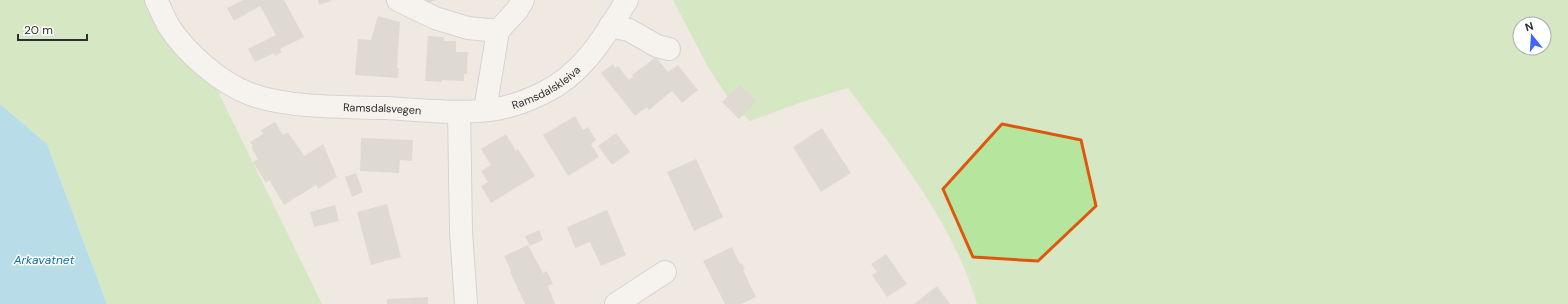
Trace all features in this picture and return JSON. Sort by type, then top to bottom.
[{"type":"street","name":"Ramsdalsvegen","points":[[156,0],[168,25],[189,51],[214,75],[250,94],[282,102],[459,112]]},
{"type":"street","points":[[398,0],[435,18],[468,28],[498,31]]},
{"type":"street","points":[[485,110],[498,31],[517,10],[523,0]]},
{"type":"street","name":"Ramsdalskleiva","points":[[459,112],[498,109],[518,103],[544,92],[565,80],[584,62],[627,0]]},
{"type":"street","points":[[610,26],[629,30],[658,46],[669,49]]},
{"type":"street","points":[[459,112],[461,231],[466,304]]},
{"type":"street","points":[[616,304],[665,272]]},
{"type":"highlighted area","points":[[1002,124],[1081,140],[1096,206],[1038,261],[973,257],[943,189]]},
{"type":"green space","points":[[0,0],[156,0],[206,67],[322,304],[107,304],[47,144],[0,104]]},
{"type":"green space","points":[[673,0],[1568,0],[1568,304],[977,304],[967,274],[939,218],[886,138],[848,88],[805,101],[750,121],[733,105],[708,67]]},
{"type":"water","name":"Arkavatnet","points":[[0,104],[47,144],[107,304],[0,304]]},
{"type":"building","points":[[243,0],[284,0],[304,37],[280,49],[282,52],[275,56],[274,53],[255,62],[248,49],[276,35],[260,6],[234,21],[227,8]]},
{"type":"building","points":[[318,0],[331,0],[331,1],[319,5]]},
{"type":"building","points":[[423,0],[436,0],[425,4]]},
{"type":"building","points":[[378,16],[400,22],[397,68],[399,68],[398,78],[355,75],[358,39],[371,40]]},
{"type":"building","points":[[428,36],[444,37],[444,41],[456,41],[456,52],[468,52],[467,74],[464,74],[464,81],[425,81]]},
{"type":"building","points":[[656,57],[668,72],[678,65],[698,90],[682,103],[672,91],[649,110],[647,107],[635,116],[601,73],[613,64],[615,68],[618,66],[629,80],[633,76],[632,75]]},
{"type":"building","points":[[739,85],[757,101],[739,119],[722,102]]},
{"type":"building","points":[[575,116],[583,130],[588,127],[596,140],[591,144],[599,157],[568,176],[543,135]]},
{"type":"building","points":[[275,122],[283,135],[288,132],[304,156],[323,144],[337,177],[318,189],[316,185],[284,205],[269,180],[266,183],[253,162],[258,159],[251,147],[253,146],[250,142],[263,134],[261,130]]},
{"type":"building","points":[[822,128],[851,173],[821,192],[793,147]]},
{"type":"building","points":[[616,133],[630,152],[612,165],[598,146]]},
{"type":"building","points":[[506,134],[516,151],[518,149],[535,176],[491,203],[481,186],[488,182],[481,171],[491,165],[481,149]]},
{"type":"building","points":[[361,138],[413,140],[412,161],[400,160],[399,173],[360,171]]},
{"type":"building","points":[[696,159],[723,217],[694,231],[667,172]]},
{"type":"building","points":[[356,173],[363,192],[352,197],[345,177]]},
{"type":"building","points":[[387,204],[401,257],[371,265],[357,212]]},
{"type":"building","points":[[335,205],[339,221],[314,227],[310,212]]},
{"type":"building","points":[[607,210],[626,255],[601,266],[590,242],[575,248],[567,227]]},
{"type":"building","points":[[539,230],[543,240],[530,246],[525,236]]},
{"type":"building","points":[[528,245],[543,273],[547,271],[553,284],[548,286],[555,304],[525,304],[510,272],[511,271],[504,256]]},
{"type":"building","points":[[732,247],[740,264],[742,263],[745,269],[743,270],[756,297],[741,304],[725,304],[703,261]]},
{"type":"building","points":[[886,254],[907,284],[887,297],[872,275],[877,272],[871,264]]},
{"type":"building","points":[[937,286],[950,304],[914,304]]},
{"type":"building","points":[[428,297],[428,304],[387,304],[387,299]]}]
